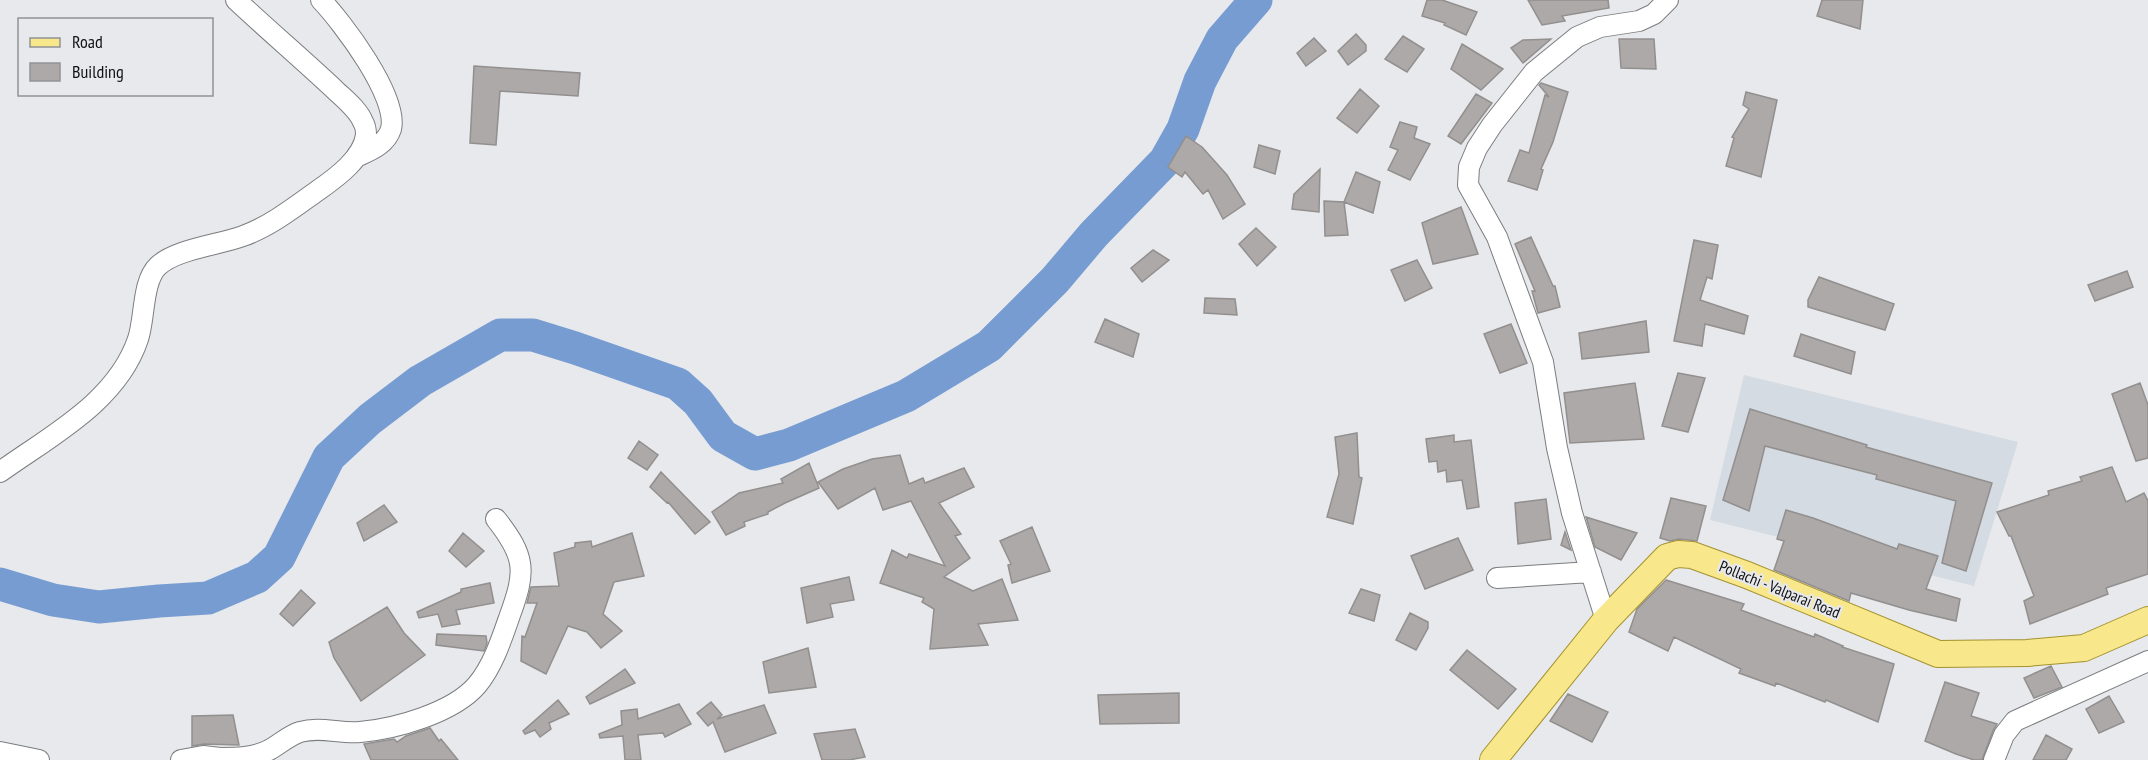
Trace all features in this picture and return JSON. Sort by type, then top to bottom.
[{"type":"main road","name":"Pollachi - Valparai Road","points":[[1493,760],[1606,620],[1667,557],[1678,554],[1692,555],[1747,575],[1938,654],[2027,653],[2084,648],[2148,620]]},
{"type":"street","points":[[0,472],[80,415],[101,396],[121,372],[139,339],[150,282],[156,268],[167,258],[246,235],[273,222],[344,170],[363,145],[366,133],[363,121],[347,102],[236,0]]},
{"type":"street","points":[[321,0],[343,25],[374,74],[386,96],[391,116],[391,129],[384,141],[373,150],[356,157]]},
{"type":"street","points":[[1606,620],[1572,513],[1557,448],[1543,362],[1497,237],[1468,185],[1468,167],[1492,125],[1542,66],[1577,37],[1600,27],[1639,21],[1654,14],[1668,0]]},
{"type":"street","points":[[182,760],[204,756],[221,759],[249,758],[302,731],[320,729],[359,732],[390,727],[443,709],[477,686],[495,655],[521,582],[523,568],[517,551],[496,519]]},
{"type":"street","points":[[1497,578],[1591,572]]},
{"type":"street","points":[[1994,760],[2004,735],[2015,721],[2148,661]]},
{"type":"street","points":[[0,752],[39,760]]},
{"type":"shaded area","points":[[1744,375],[2018,442],[1974,586],[1710,520]]},
{"type":"building","points":[[1427,0],[1442,0],[1477,12],[1466,35],[1444,25],[1445,23],[1422,16]]},
{"type":"building","points":[[1528,0],[1608,0],[1609,8],[1562,16],[1565,21],[1542,25]]},
{"type":"building","points":[[1822,0],[1863,0],[1860,29],[1817,16]]},
{"type":"building","points":[[1356,34],[1366,45],[1366,51],[1348,65],[1338,51]]},
{"type":"building","points":[[1403,36],[1424,49],[1407,72],[1385,59]]},
{"type":"building","points":[[1314,38],[1326,51],[1306,66],[1297,53]]},
{"type":"building","points":[[1551,39],[1523,63],[1511,48],[1523,40]]},
{"type":"building","points":[[1619,39],[1654,39],[1656,69],[1621,68]]},
{"type":"building","points":[[1462,44],[1503,69],[1481,90],[1451,69]]},
{"type":"building","points":[[474,66],[580,73],[578,96],[500,91],[496,145],[470,143]]},
{"type":"building","points":[[1541,83],[1568,92],[1553,142],[1541,169],[1543,170],[1537,190],[1508,181],[1520,150],[1529,153],[1545,95],[1549,97],[1539,85]]},
{"type":"building","points":[[1360,89],[1379,106],[1357,133],[1337,118]]},
{"type":"building","points":[[1746,92],[1777,100],[1761,177],[1726,166],[1734,138],[1732,137],[1749,109],[1743,105]]},
{"type":"building","points":[[1476,94],[1492,103],[1461,144],[1448,136]]},
{"type":"building","points":[[1400,122],[1417,127],[1414,138],[1430,144],[1410,180],[1388,170],[1398,150],[1390,147]]},
{"type":"building","points":[[1186,136],[1202,147],[1227,175],[1245,204],[1223,219],[1208,190],[1203,194],[1185,172],[1182,177],[1168,167]]},
{"type":"building","points":[[1259,145],[1280,151],[1275,174],[1254,167]]},
{"type":"building","points":[[1320,169],[1319,212],[1292,209],[1294,194]]},
{"type":"building","points":[[1356,172],[1380,182],[1373,213],[1344,202]]},
{"type":"building","points":[[1324,201],[1344,202],[1348,235],[1325,236]]},
{"type":"building","points":[[1461,207],[1478,254],[1433,264],[1422,223]]},
{"type":"building","points":[[1256,228],[1276,247],[1257,266],[1239,244]]},
{"type":"building","points":[[1531,237],[1555,286],[1560,307],[1538,313],[1532,291],[1535,291],[1515,244]]},
{"type":"building","points":[[1694,240],[1718,245],[1712,279],[1707,277],[1700,300],[1748,316],[1744,334],[1705,324],[1702,346],[1674,341]]},
{"type":"building","points":[[1153,250],[1169,260],[1142,282],[1131,268]]},
{"type":"building","points":[[1417,260],[1432,288],[1405,301],[1391,270]]},
{"type":"building","points":[[2127,271],[2133,287],[2095,301],[2088,285]]},
{"type":"building","points":[[1819,277],[1894,304],[1885,330],[1808,307],[1808,300]]},
{"type":"building","points":[[1205,298],[1235,299],[1237,315],[1204,313]]},
{"type":"building","points":[[1105,319],[1139,334],[1133,357],[1095,342]]},
{"type":"building","points":[[1646,321],[1649,352],[1582,359],[1579,333]]},
{"type":"building","points":[[1511,324],[1527,363],[1500,373],[1484,334]]},
{"type":"building","points":[[1801,334],[1855,352],[1851,374],[1794,356]]},
{"type":"building","points":[[1678,373],[1705,378],[1688,432],[1662,426]]},
{"type":"building","points":[[1635,383],[1644,439],[1570,443],[1564,393]]},
{"type":"building","points":[[2140,383],[2148,405],[2148,458],[2136,461],[2112,394]]},
{"type":"building","points":[[1750,409],[1867,445],[1866,447],[1992,483],[1966,571],[1942,563],[1956,501],[1876,479],[1877,475],[1765,446],[1749,511],[1723,500]]},
{"type":"building","points":[[1357,433],[1359,477],[1362,478],[1353,524],[1327,517],[1339,474],[1335,437]]},
{"type":"building","points":[[1454,435],[1454,442],[1471,440],[1479,507],[1467,509],[1462,480],[1447,482],[1446,470],[1438,472],[1437,461],[1429,462],[1426,439]]},
{"type":"building","points":[[639,441],[658,455],[647,470],[628,458]]},
{"type":"building","points":[[900,455],[909,484],[923,478],[925,483],[964,468],[974,487],[939,503],[961,534],[955,536],[970,558],[944,577],[973,591],[1002,579],[1018,620],[978,624],[988,645],[930,649],[934,609],[922,602],[924,598],[880,583],[892,550],[907,558],[909,554],[945,566],[911,501],[883,510],[875,488],[838,509],[818,482],[843,469],[872,459]]},
{"type":"building","points":[[809,463],[819,488],[785,503],[768,514],[744,522],[745,526],[726,535],[712,512],[739,493],[783,483],[781,479]]},
{"type":"building","points":[[2112,467],[2126,502],[2144,493],[2148,501],[2148,574],[2106,588],[2108,594],[2030,624],[2024,601],[2034,596],[2011,536],[1997,512],[2049,495],[2048,491],[2082,481],[2080,477]]},
{"type":"building","points":[[661,472],[710,522],[695,534],[668,502],[650,487]]},
{"type":"building","points":[[1671,498],[1706,506],[1697,541],[1679,539],[1670,541],[1660,538]]},
{"type":"building","points":[[1546,499],[1551,539],[1518,544],[1515,503]]},
{"type":"building","points":[[384,505],[397,522],[364,541],[357,523]]},
{"type":"building","points":[[1786,510],[1897,549],[1899,544],[1938,556],[1926,589],[1960,599],[1956,621],[1851,593],[1849,601],[1774,570],[1784,541],[1777,539]]},
{"type":"building","points":[[1586,517],[1637,533],[1621,560],[1595,547]]},
{"type":"building","points":[[1032,527],[1050,571],[1012,583],[1008,565],[1011,564],[1000,541]]},
{"type":"building","points":[[1565,532],[1571,550],[1561,545]]},
{"type":"building","points":[[463,533],[484,551],[466,567],[449,551]]},
{"type":"building","points":[[632,533],[644,576],[614,582],[603,614],[622,631],[601,648],[587,632],[568,626],[546,674],[521,661],[522,636],[525,637],[537,603],[527,603],[531,587],[559,586],[554,553],[575,547],[575,543],[591,541],[592,547]]},
{"type":"building","points":[[1458,538],[1473,570],[1425,589],[1411,556]]},
{"type":"building","points":[[849,577],[854,600],[830,604],[833,617],[807,623],[801,588]]},
{"type":"building","points":[[1666,580],[1744,604],[1741,610],[1814,637],[1815,634],[1842,647],[1894,664],[1878,722],[1826,700],[1825,702],[1776,683],[1775,686],[1739,673],[1741,669],[1674,637],[1668,651],[1629,632],[1637,609]]},
{"type":"building","points":[[490,583],[494,603],[456,610],[460,624],[442,627],[438,614],[419,618],[417,612],[461,592],[461,589]]},
{"type":"building","points":[[1361,589],[1380,595],[1374,621],[1349,613]]},
{"type":"building","points":[[301,590],[315,603],[293,626],[280,614]]},
{"type":"building","points":[[387,607],[404,633],[425,655],[361,701],[334,658],[329,642]]},
{"type":"building","points":[[1410,613],[1428,622],[1428,628],[1416,650],[1396,640]]},
{"type":"building","points":[[437,634],[486,636],[487,643],[484,651],[436,645]]},
{"type":"building","points":[[808,648],[816,687],[769,693],[763,662]]},
{"type":"building","points":[[1467,650],[1516,689],[1498,709],[1450,670]]},
{"type":"building","points":[[2051,666],[2062,687],[2034,698],[2024,678]]},
{"type":"building","points":[[625,669],[635,683],[590,704],[586,697]]},
{"type":"building","points":[[1945,682],[1979,693],[1971,716],[1997,724],[1982,760],[1956,754],[1925,741]]},
{"type":"building","points":[[1179,693],[1179,723],[1100,724],[1098,695]]},
{"type":"building","points":[[1568,694],[1608,712],[1592,742],[1550,721]]},
{"type":"building","points":[[2109,696],[2124,722],[2099,733],[2086,709]]},
{"type":"building","points":[[558,700],[569,714],[549,723],[551,729],[540,737],[535,730],[525,734],[523,731]]},
{"type":"building","points":[[711,702],[722,715],[717,719],[764,705],[776,733],[725,752],[713,722],[708,726],[697,713]]},
{"type":"building","points":[[679,704],[691,724],[665,737],[663,733],[638,735],[641,760],[625,760],[623,736],[600,738],[599,734],[622,725],[621,711],[637,709],[638,719]]},
{"type":"building","points":[[233,715],[239,745],[192,746],[192,716]]},
{"type":"building","points":[[430,728],[458,760],[371,760],[364,744],[394,739],[397,742],[406,736]]},
{"type":"building","points":[[855,729],[865,757],[849,760],[822,760],[814,734]]},
{"type":"building","points":[[2046,735],[2072,749],[2066,760],[2033,760]]},
{"type":"waterway","points":[[0,584],[53,600],[99,607],[208,598],[257,577],[279,557],[329,457],[370,419],[420,381],[500,335],[533,335],[678,384],[698,402],[723,436],[755,454],[789,445],[906,396],[989,346],[1055,280],[1094,234],[1165,161],[1183,129],[1200,81],[1222,39],[1256,0]]}]
